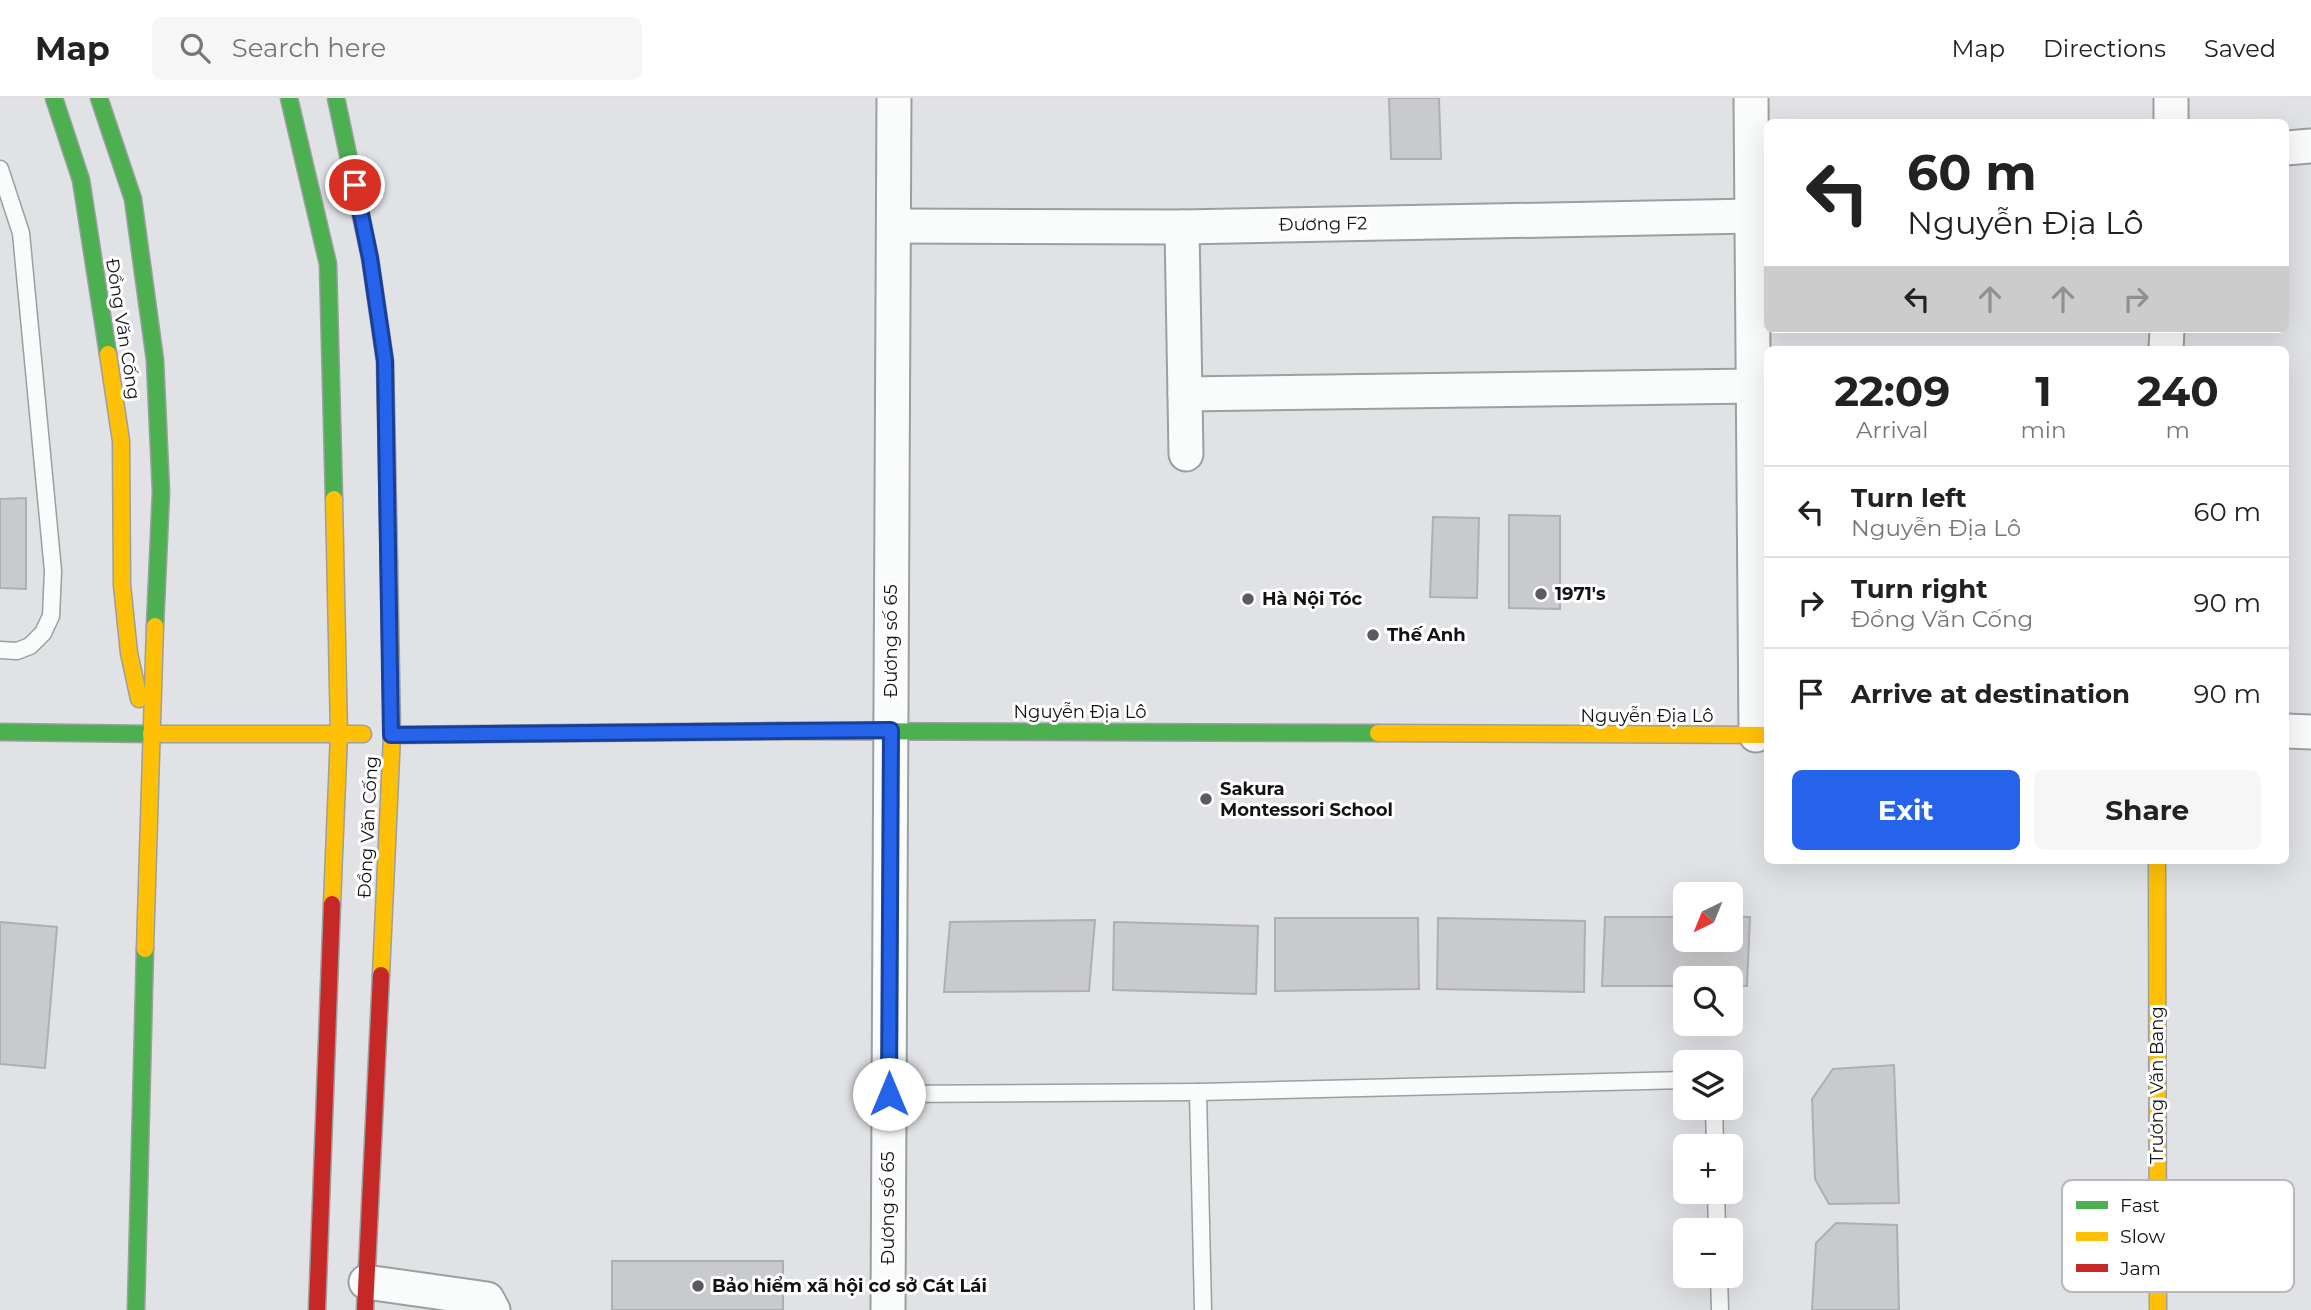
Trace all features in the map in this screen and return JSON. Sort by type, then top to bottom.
[{"type":"main road","name":"Đồng Văn Cống","points":[[54,98],[81,180],[121,442],[121,585],[128,653],[135,686],[151,734]]},
{"type":"main road","name":"Đồng Văn Cống","points":[[99,98],[133,199],[155,360],[161,492],[151,734],[135,1310]]},
{"type":"main road","name":"Đồng Văn Cống","points":[[289,98],[328,264],[339,734],[324,1279],[317,1310]]},
{"type":"main road","name":"Đồng Văn Cống","points":[[336,98],[370,258],[385,361],[391,735],[362,1291]]},
{"type":"main road","name":"Nguyễn Địa Lô","points":[[151,734],[391,735],[891,730],[1762,735]]},
{"type":"main road","points":[[0,732],[151,734]]},
{"type":"main road","name":"Trương Văn Bang","points":[[2157,864],[2158,1180]]},
{"type":"main road","points":[[117,1288],[136,1270]]},
{"type":"main road","name":"Trương Văn Bang","points":[[2158,1292],[2158,1310]]},
{"type":"street","name":"Đương số 65","points":[[888,1310],[894,98]]},
{"type":"street","points":[[1751,98],[1753,386],[1762,735]]},
{"type":"street","points":[[2171,98],[2171,119]]},
{"type":"street","points":[[2289,148],[2311,146]]},
{"type":"street","name":"Đương F2","points":[[894,226],[1182,227],[1752,216]]},
{"type":"street","points":[[1182,227],[1186,454]]},
{"type":"street","points":[[1185,394],[1753,386]]},
{"type":"street","points":[[2289,732],[2311,732]]},
{"type":"street","points":[[362,1291],[487,1299],[493,1310]]},
{"type":"lane","points":[[0,169],[21,233],[53,571],[51,616],[43,633],[30,646],[18,651],[0,650]]},
{"type":"lane","points":[[889,1094],[1198,1092],[1673,1080]]},
{"type":"lane","points":[[1198,1092],[1203,1310]]},
{"type":"lane","points":[[1719,1288],[1720,1310]]},
{"type":"building","points":[[1389,98],[1439,98],[1441,159],[1391,159]]},
{"type":"building","points":[[26,498],[26,589],[0,588],[0,499]]},
{"type":"building","points":[[1509,515],[1560,516],[1560,609],[1509,608]]},
{"type":"building","points":[[1433,517],[1479,518],[1477,598],[1430,597]]},
{"type":"building","points":[[1605,917],[1673,917],[1673,952],[1743,952],[1743,917],[1750,917],[1747,986],[1743,986],[1743,966],[1673,966],[1673,986],[1602,986]]},
{"type":"building","points":[[1275,918],[1418,918],[1419,989],[1275,991]]},
{"type":"building","points":[[1438,918],[1585,921],[1584,992],[1437,989]]},
{"type":"building","points":[[1095,920],[1089,991],[944,992],[950,922]]},
{"type":"building","points":[[0,922],[57,927],[45,1068],[0,1064]]},
{"type":"building","points":[[1114,922],[1258,926],[1256,994],[1113,990]]},
{"type":"building","points":[[1894,1065],[1899,1203],[1829,1204],[1815,1179],[1812,1099],[1833,1069]]},
{"type":"building","points":[[1836,1223],[1897,1225],[1899,1310],[1812,1310],[1816,1243]]},
{"type":"building","name":"Bảo hiểm xã hội cơ sở Cát Lái","points":[[612,1261],[783,1261],[783,1310],[612,1310]]},
{"type":"traffic: fast","points":[[54,98],[81,180],[108,354]]},
{"type":"traffic: fast","points":[[99,98],[133,199],[155,360],[161,492],[155,626]]},
{"type":"traffic: fast","points":[[289,98],[328,264],[334,499]]},
{"type":"traffic: fast","points":[[336,98],[370,258],[385,361],[389,563]]},
{"type":"traffic: fast","points":[[778,731],[1378,733]]},
{"type":"traffic: fast","points":[[0,732],[151,734]]},
{"type":"traffic: fast","points":[[136,1310],[145,949]]},
{"type":"traffic: slow","points":[[108,354],[121,441],[122,585],[129,653],[139,699]]},
{"type":"traffic: slow","points":[[332,904],[339,734],[334,499]]},
{"type":"traffic: slow","points":[[381,975],[392,735],[389,563]]},
{"type":"traffic: slow","points":[[145,949],[155,626]]},
{"type":"traffic: slow","points":[[1378,733],[1764,735]]},
{"type":"traffic: slow","points":[[151,734],[363,734]]},
{"type":"traffic: slow","points":[[2157,864],[2158,1180]]},
{"type":"traffic: slow","points":[[2158,1292],[2158,1310]]},
{"type":"traffic: jam","points":[[392,735],[778,731]]},
{"type":"traffic: jam","points":[[317,1310],[332,904]]},
{"type":"traffic: jam","points":[[365,1310],[381,975]]},
{"type":"place","name":"1971's","points":[[1541,594]]},
{"type":"place","name":"Hà Nội Tóc","points":[[1248,599]]},
{"type":"place","name":"Thế Anh","points":[[1373,635]]},
{"type":"place","name":"Sakura Montessori School","points":[[1206,799]]},
{"type":"place","name":"Bảo hiểm xã hội cơ sở Cát Lái","points":[[698,1286]]},
{"type":"route","points":[[355,185],[370,258],[385,361],[391,735],[891,730],[889,1094]]}]
